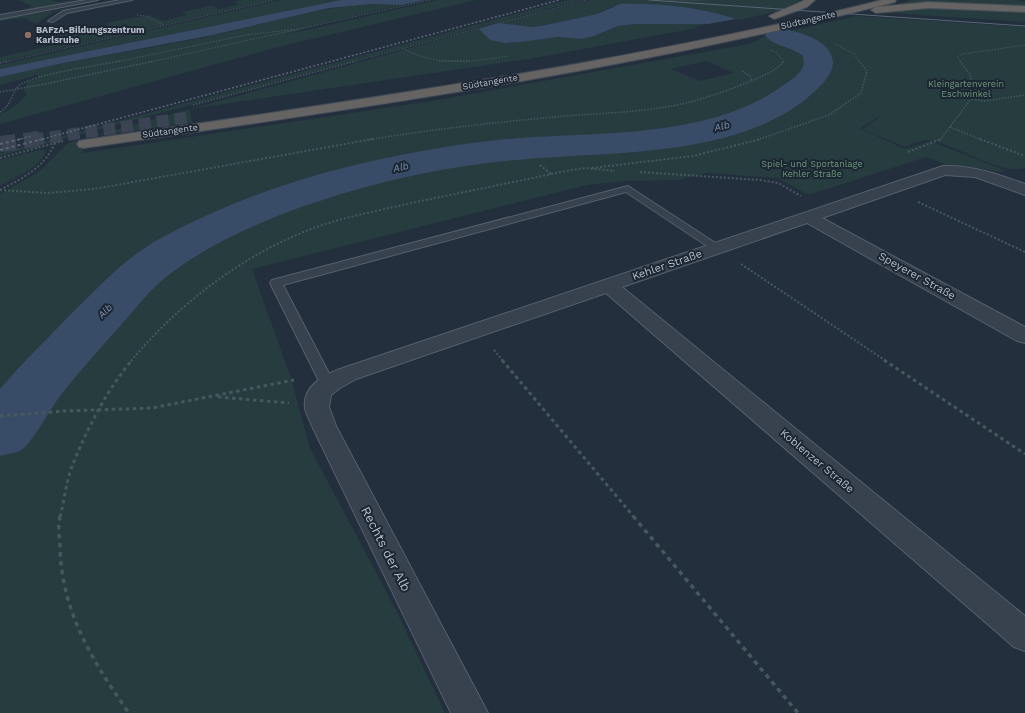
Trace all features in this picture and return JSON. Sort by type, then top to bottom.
[{"type":"highway","points":[[763,21],[804,5],[811,0]]},
{"type":"highway","name":"Südtangente","points":[[84,144],[248,120],[536,74],[713,41],[833,15],[892,0]]},
{"type":"highway","points":[[833,15],[929,5],[1025,9]]},
{"type":"highway","name":"Südtangente","points":[[191,117],[524,67],[763,21],[815,9]]},
{"type":"street","name":"Kehler Straße","points":[[322,395],[348,374],[943,172],[952,170],[985,174],[1025,190]]},
{"type":"street","name":"Speyerer Straße","points":[[808,217],[1025,336]]},
{"type":"street","name":"Koblenzer Straße","points":[[608,285],[1025,636]]},
{"type":"street","name":"Rechts der Alb","points":[[322,395],[324,426],[470,713]]},
{"type":"lane","points":[[0,17],[95,0]]},
{"type":"lane","points":[[100,5],[92,13],[51,21],[65,12],[100,5],[129,0]]},
{"type":"lane","points":[[322,395],[276,283],[628,189],[718,248]]},
{"type":"path","points":[[0,63],[274,0]]},
{"type":"path","points":[[0,92],[45,84],[300,30],[429,0]]},
{"type":"path","points":[[192,106],[402,48],[586,0]]},
{"type":"path","points":[[668,0],[702,0]]},
{"type":"path","points":[[147,17],[164,25]]},
{"type":"path","points":[[0,112],[5,110],[19,86],[38,78],[246,34],[292,29],[300,30]]},
{"type":"path","points":[[586,168],[693,156],[771,136],[829,115],[861,93],[867,72],[854,54],[835,44]]},
{"type":"path","points":[[908,152],[940,140],[972,99],[974,95],[970,74],[957,57],[967,53],[1025,45]]},
{"type":"path","points":[[402,48],[422,59],[440,62],[481,60],[511,56]]},
{"type":"path","points":[[0,190],[47,193],[94,189],[326,146],[448,127],[646,109],[686,103],[713,95],[752,80],[774,70],[784,62],[777,53],[765,48]]},
{"type":"path","points":[[742,71],[752,80]]},
{"type":"path","points":[[972,99],[985,101],[1025,95]]},
{"type":"path","points":[[950,127],[1025,156]]},
{"type":"path","points":[[0,158],[63,141]]},
{"type":"path","points":[[0,190],[39,169],[50,155],[55,143]]},
{"type":"path","points":[[540,165],[551,174]]},
{"type":"path","points":[[891,189],[1025,252]]},
{"type":"path","points":[[718,248],[1025,454]]},
{"type":"path","points":[[477,330],[798,713]]},
{"type":"path","points":[[0,416],[64,411],[152,408],[215,397],[279,382],[300,379],[322,395]]},
{"type":"path","points":[[215,397],[322,395]]},
{"type":"path","points":[[99,410],[71,470],[59,521],[60,566],[75,624],[102,675],[129,713]]},
{"type":"green space","points":[[19,0],[51,0],[56,2],[84,0],[25,9],[33,7]]},
{"type":"green space","points":[[116,0],[53,12],[36,24],[25,18],[0,21],[0,19]]},
{"type":"green space","points":[[241,0],[271,0],[0,62],[0,57],[59,44],[46,37],[109,26],[105,23],[149,15],[163,21],[187,15],[181,12],[212,6],[219,9],[239,4],[233,2]]},
{"type":"green space","points":[[280,0],[341,0],[0,69],[0,65]]},
{"type":"green space","points":[[437,0],[476,0],[278,47],[0,124],[0,115],[16,105],[27,95],[24,90],[28,82],[39,78],[37,75],[0,85],[0,77],[206,37],[328,9],[377,4],[402,5],[323,23],[285,35]]},
{"type":"green space","points":[[567,0],[581,0],[0,156],[0,153]]},
{"type":"green space","points":[[591,0],[800,0],[782,10],[740,20],[697,9],[635,4],[611,7],[597,14],[532,27],[499,23]]},
{"type":"green space","points":[[912,0],[1016,0],[1025,2],[1025,7],[895,5]]},
{"type":"green space","points":[[925,7],[1025,10],[1025,22],[875,12]]},
{"type":"green space","points":[[857,16],[1025,27],[1025,168],[1014,169],[1002,167],[951,147],[928,140],[920,141],[905,147],[863,129],[884,114],[860,128],[905,149],[930,141],[1006,171],[1000,172],[974,167],[950,166],[926,157],[809,195],[778,178],[706,173],[678,180],[627,181],[587,185],[252,269],[290,375],[310,448],[396,610],[445,713],[0,713],[0,431],[21,406],[0,407],[0,194],[40,171],[68,143],[86,138],[83,153],[432,101],[749,44],[763,37]],"holes":[[[706,61],[734,73],[699,81],[671,69]]]},
{"type":"green space","points":[[635,24],[708,24],[694,27],[697,28],[529,59],[191,109],[479,29],[490,40],[505,43],[558,37],[582,39],[594,36],[618,26]]},
{"type":"green space","points":[[617,55],[589,61],[544,68]]},
{"type":"green space","points":[[190,109],[192,123],[93,136]]},
{"type":"green space","points":[[43,149],[46,152],[38,163],[26,172],[0,186],[0,160]]},
{"type":"water","points":[[341,0],[425,0],[402,5],[373,4],[329,8],[208,36],[63,63],[0,77],[0,69]]},
{"type":"water","points":[[620,4],[649,4],[679,7],[708,11],[736,19],[708,24],[635,24],[618,26],[594,36],[582,39],[558,37],[505,43],[490,40],[479,29],[499,23],[532,27],[546,25],[597,14]]},
{"type":"waterway","name":"Alb","points":[[0,433],[40,381],[133,280],[161,258],[193,239],[248,213],[288,198],[370,173],[454,156],[538,147],[625,142],[685,135],[714,129],[742,120],[768,109],[793,94],[811,79],[817,70],[819,62],[817,55],[810,47],[778,35]]},
{"type":"tunnel","points":[[38,139],[191,117]]},
{"type":"tunnel","points":[[0,144],[38,139]]},
{"type":"tunnel","points":[[32,140],[38,139]]},
{"type":"tram line","points":[[649,0],[1025,26]]},
{"type":"railway","points":[[39,140],[559,0]]},
{"type":"railway","points":[[18,140],[31,136]]},
{"type":"railway","points":[[0,150],[43,139]]},
{"type":"railway","points":[[0,144],[18,140]]},
{"type":"place","name":"BAFzA-Bildungszentrum Karlsruhe","points":[[28,35]]},
{"type":"park label","name":"Kleingartenverein Eschwinkel","points":[[966,90]]},
{"type":"park label","name":"Spiel- und Sportanlage Kehler Straße","points":[[812,170]]}]
